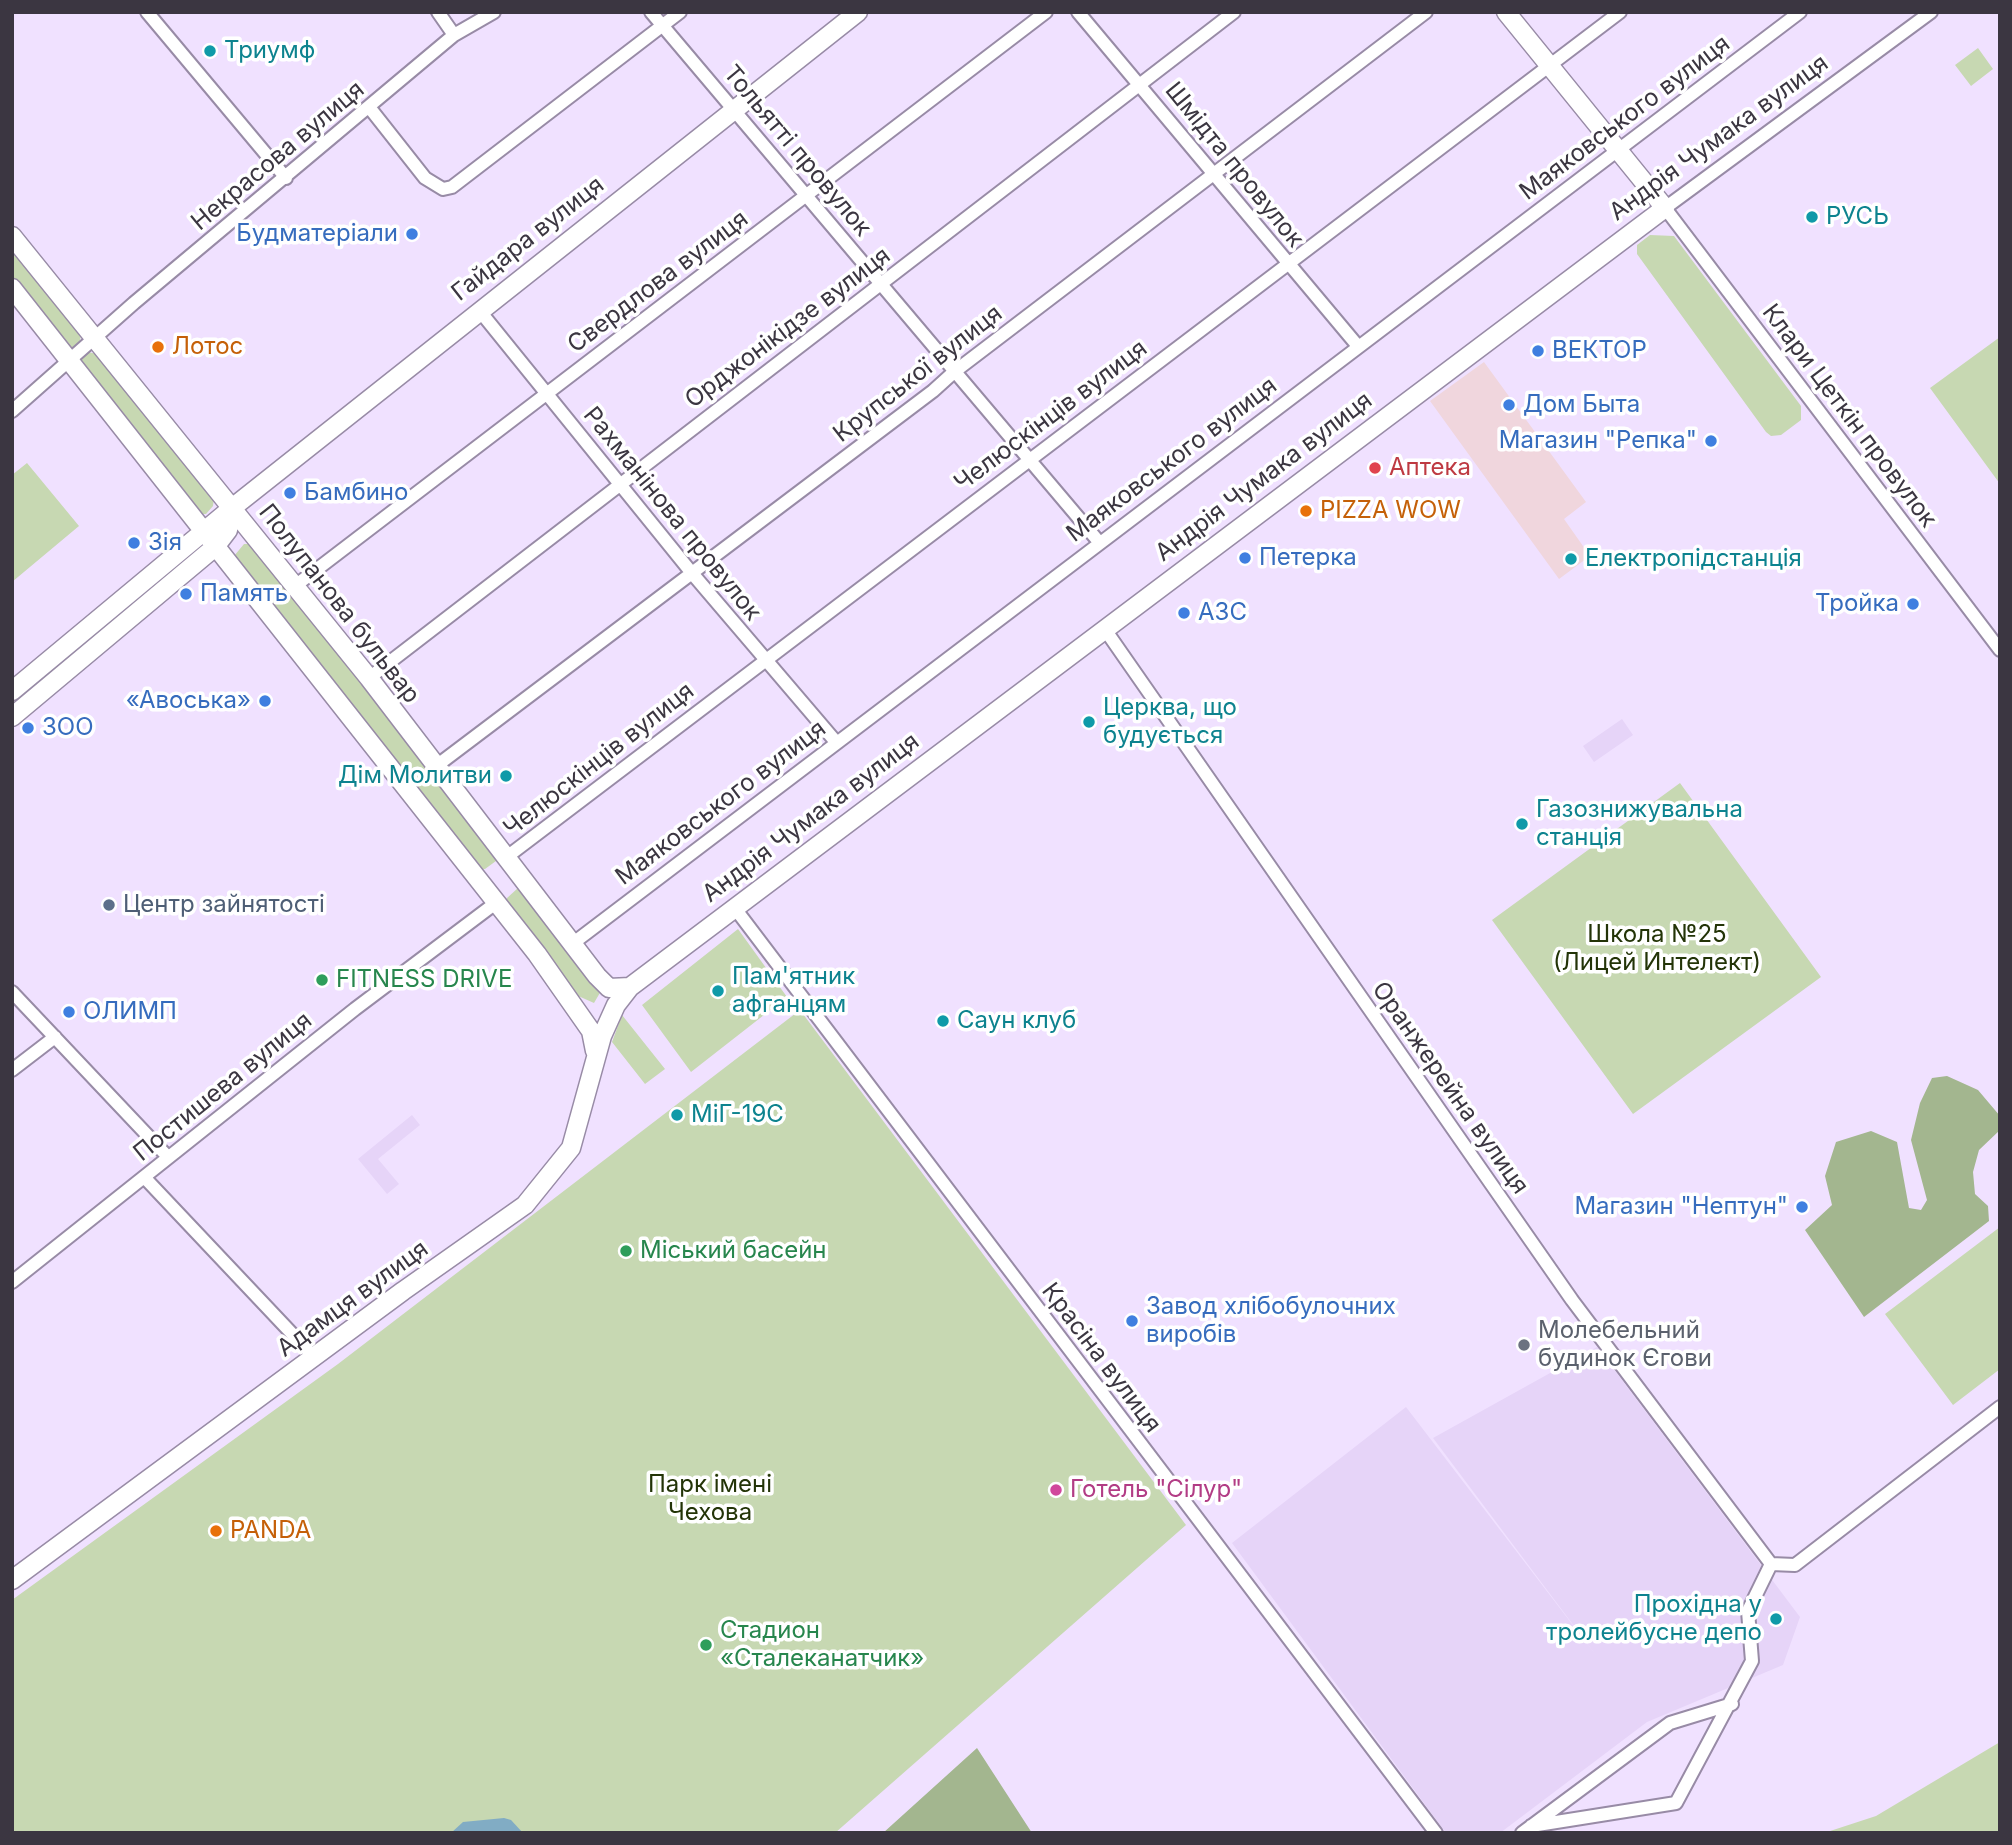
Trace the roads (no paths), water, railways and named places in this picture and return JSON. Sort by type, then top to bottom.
[{"type":"street","points":[[147,12],[286,178]]},
{"type":"street","points":[[438,12],[454,35]]},
{"type":"street","name":"Некрасова вулиця","points":[[12,411],[454,35],[494,12]]},
{"type":"street","name":"Тольятті провулок","points":[[651,12],[1099,542]]},
{"type":"street","points":[[369,107],[425,178],[443,189],[452,187],[680,12]]},
{"type":"street","name":"Гайдара вулиця","points":[[12,691],[232,508],[734,107],[858,12]]},
{"type":"street","name":"Свердлова вулиця","points":[[295,586],[1046,12]]},
{"type":"street","name":"Шмідта провулок","points":[[1078,12],[1357,345]]},
{"type":"street","name":"Орджонікідзе вулиця","points":[[369,678],[1234,12]]},
{"type":"street","name":"Крупської вулиця","points":[[435,767],[933,391],[954,372],[1426,12]]},
{"type":"street","points":[[1506,12],[1665,208]]},
{"type":"street","name":"Челюскінців вулиця","points":[[508,856],[1620,12]]},
{"type":"street","name":"Маяковського вулиця","points":[[572,944],[1357,345],[1800,12]]},
{"type":"street","name":"Андрія Чумака вулиця","points":[[630,987],[1104,628],[1925,14]]},
{"type":"street","name":"Клари Цеткін провулок","points":[[1665,208],[2000,650]]},
{"type":"street","name":"Полупанова бульвар","points":[[12,236],[369,678],[435,767],[508,856],[572,944],[609,988],[630,987]]},
{"type":"street","points":[[12,288],[497,902],[576,1006],[592,1031],[597,1059]]},
{"type":"street","name":"Рахманінова провулок","points":[[479,310],[691,572],[836,742]]},
{"type":"street","points":[[12,717],[215,547],[228,530],[232,508]]},
{"type":"street","name":"Оранжерейна вулиця","points":[[1104,628],[1572,1300],[1771,1564]]},
{"type":"street","name":"Постишева вулиця","points":[[12,1282],[355,1009],[497,902]]},
{"type":"street","name":"Красіна вулиця","points":[[734,907],[1436,1833]]},
{"type":"street","name":"Адамця вулиця","points":[[12,1580],[525,1205],[571,1148],[602,1036],[616,1005],[630,987]]},
{"type":"street","points":[[12,992],[168,1157]]},
{"type":"street","points":[[576,1006],[588,1013],[604,1013],[616,1005]]},
{"type":"street","points":[[12,1070],[55,1037]]},
{"type":"street","points":[[144,1177],[314,1357]]},
{"type":"street","points":[[1527,1829],[1676,1803],[1732,1704],[1752,1661],[1748,1611],[1771,1564],[1795,1564],[2000,1407]]},
{"type":"street","points":[[1527,1829],[1670,1723],[1732,1704]]},
{"type":"water","points":[[504,1818],[511,1820],[523,1833],[451,1833],[463,1822]]},
{"type":"place","name":"Триумф","points":[[210,51]]},
{"type":"place","name":"РУСЬ","points":[[1812,217]]},
{"type":"place","name":"Будматеріали","points":[[412,234]]},
{"type":"place","name":"Лотос","points":[[158,347]]},
{"type":"place","name":"ВЕКТОР","points":[[1538,351]]},
{"type":"place","name":"Дом Быта","points":[[1509,405]]},
{"type":"place","name":"Магазин \"Репка\"","points":[[1711,441]]},
{"type":"place","name":"Аптека","points":[[1375,468]]},
{"type":"place","name":"Бамбино","points":[[290,493]]},
{"type":"place","name":"PIZZA WOW","points":[[1306,511]]},
{"type":"place","name":"Зія","points":[[134,543]]},
{"type":"place","name":"Петерка","points":[[1245,558]]},
{"type":"place","name":"Електропідстанція","points":[[1571,559]]},
{"type":"place","name":"Память","points":[[186,594]]},
{"type":"place","name":"Тройка","points":[[1913,604]]},
{"type":"place","name":"АЗС","points":[[1184,613]]},
{"type":"place","name":"«Авоська»","points":[[265,701]]},
{"type":"place","name":"Церква, що будується","points":[[1089,722]]},
{"type":"place","name":"ЗОО","points":[[28,728]]},
{"type":"place","name":"Дім Молитви","points":[[506,776]]},
{"type":"place","name":"Газознижувальна станція","points":[[1522,824]]},
{"type":"place","name":"Центр зайнятості","points":[[109,905]]},
{"type":"place","name":"FITNESS DRIVE","points":[[322,980]]},
{"type":"place","name":"Пам'ятник афганцям","points":[[718,991]]},
{"type":"place","name":"ОЛИМП","points":[[69,1012]]},
{"type":"place","name":"Саун клуб","points":[[943,1021]]},
{"type":"place","name":"МіГ-19С","points":[[677,1115]]},
{"type":"place","name":"Магазин \"Нептун\"","points":[[1802,1207]]},
{"type":"place","name":"Міський басейн","points":[[626,1251]]},
{"type":"place","name":"Завод хлібобулочних виробів","points":[[1132,1321]]},
{"type":"place","name":"Молебельний будинок Єгови","points":[[1524,1345]]},
{"type":"place","name":"Готель \"Сілур\"","points":[[1056,1490]]},
{"type":"place","name":"PANDA","points":[[216,1531]]},
{"type":"place","name":"Прохідна у тролейбусне депо","points":[[1776,1619]]},
{"type":"place","name":"Стадион «Сталеканатчик»","points":[[706,1645]]},
{"type":"park label","name":"Школа №25 (Лицей Интелект)","points":[[1657,949]]},
{"type":"park label","name":"Парк імені Чехова","points":[[710,1499]]}]
